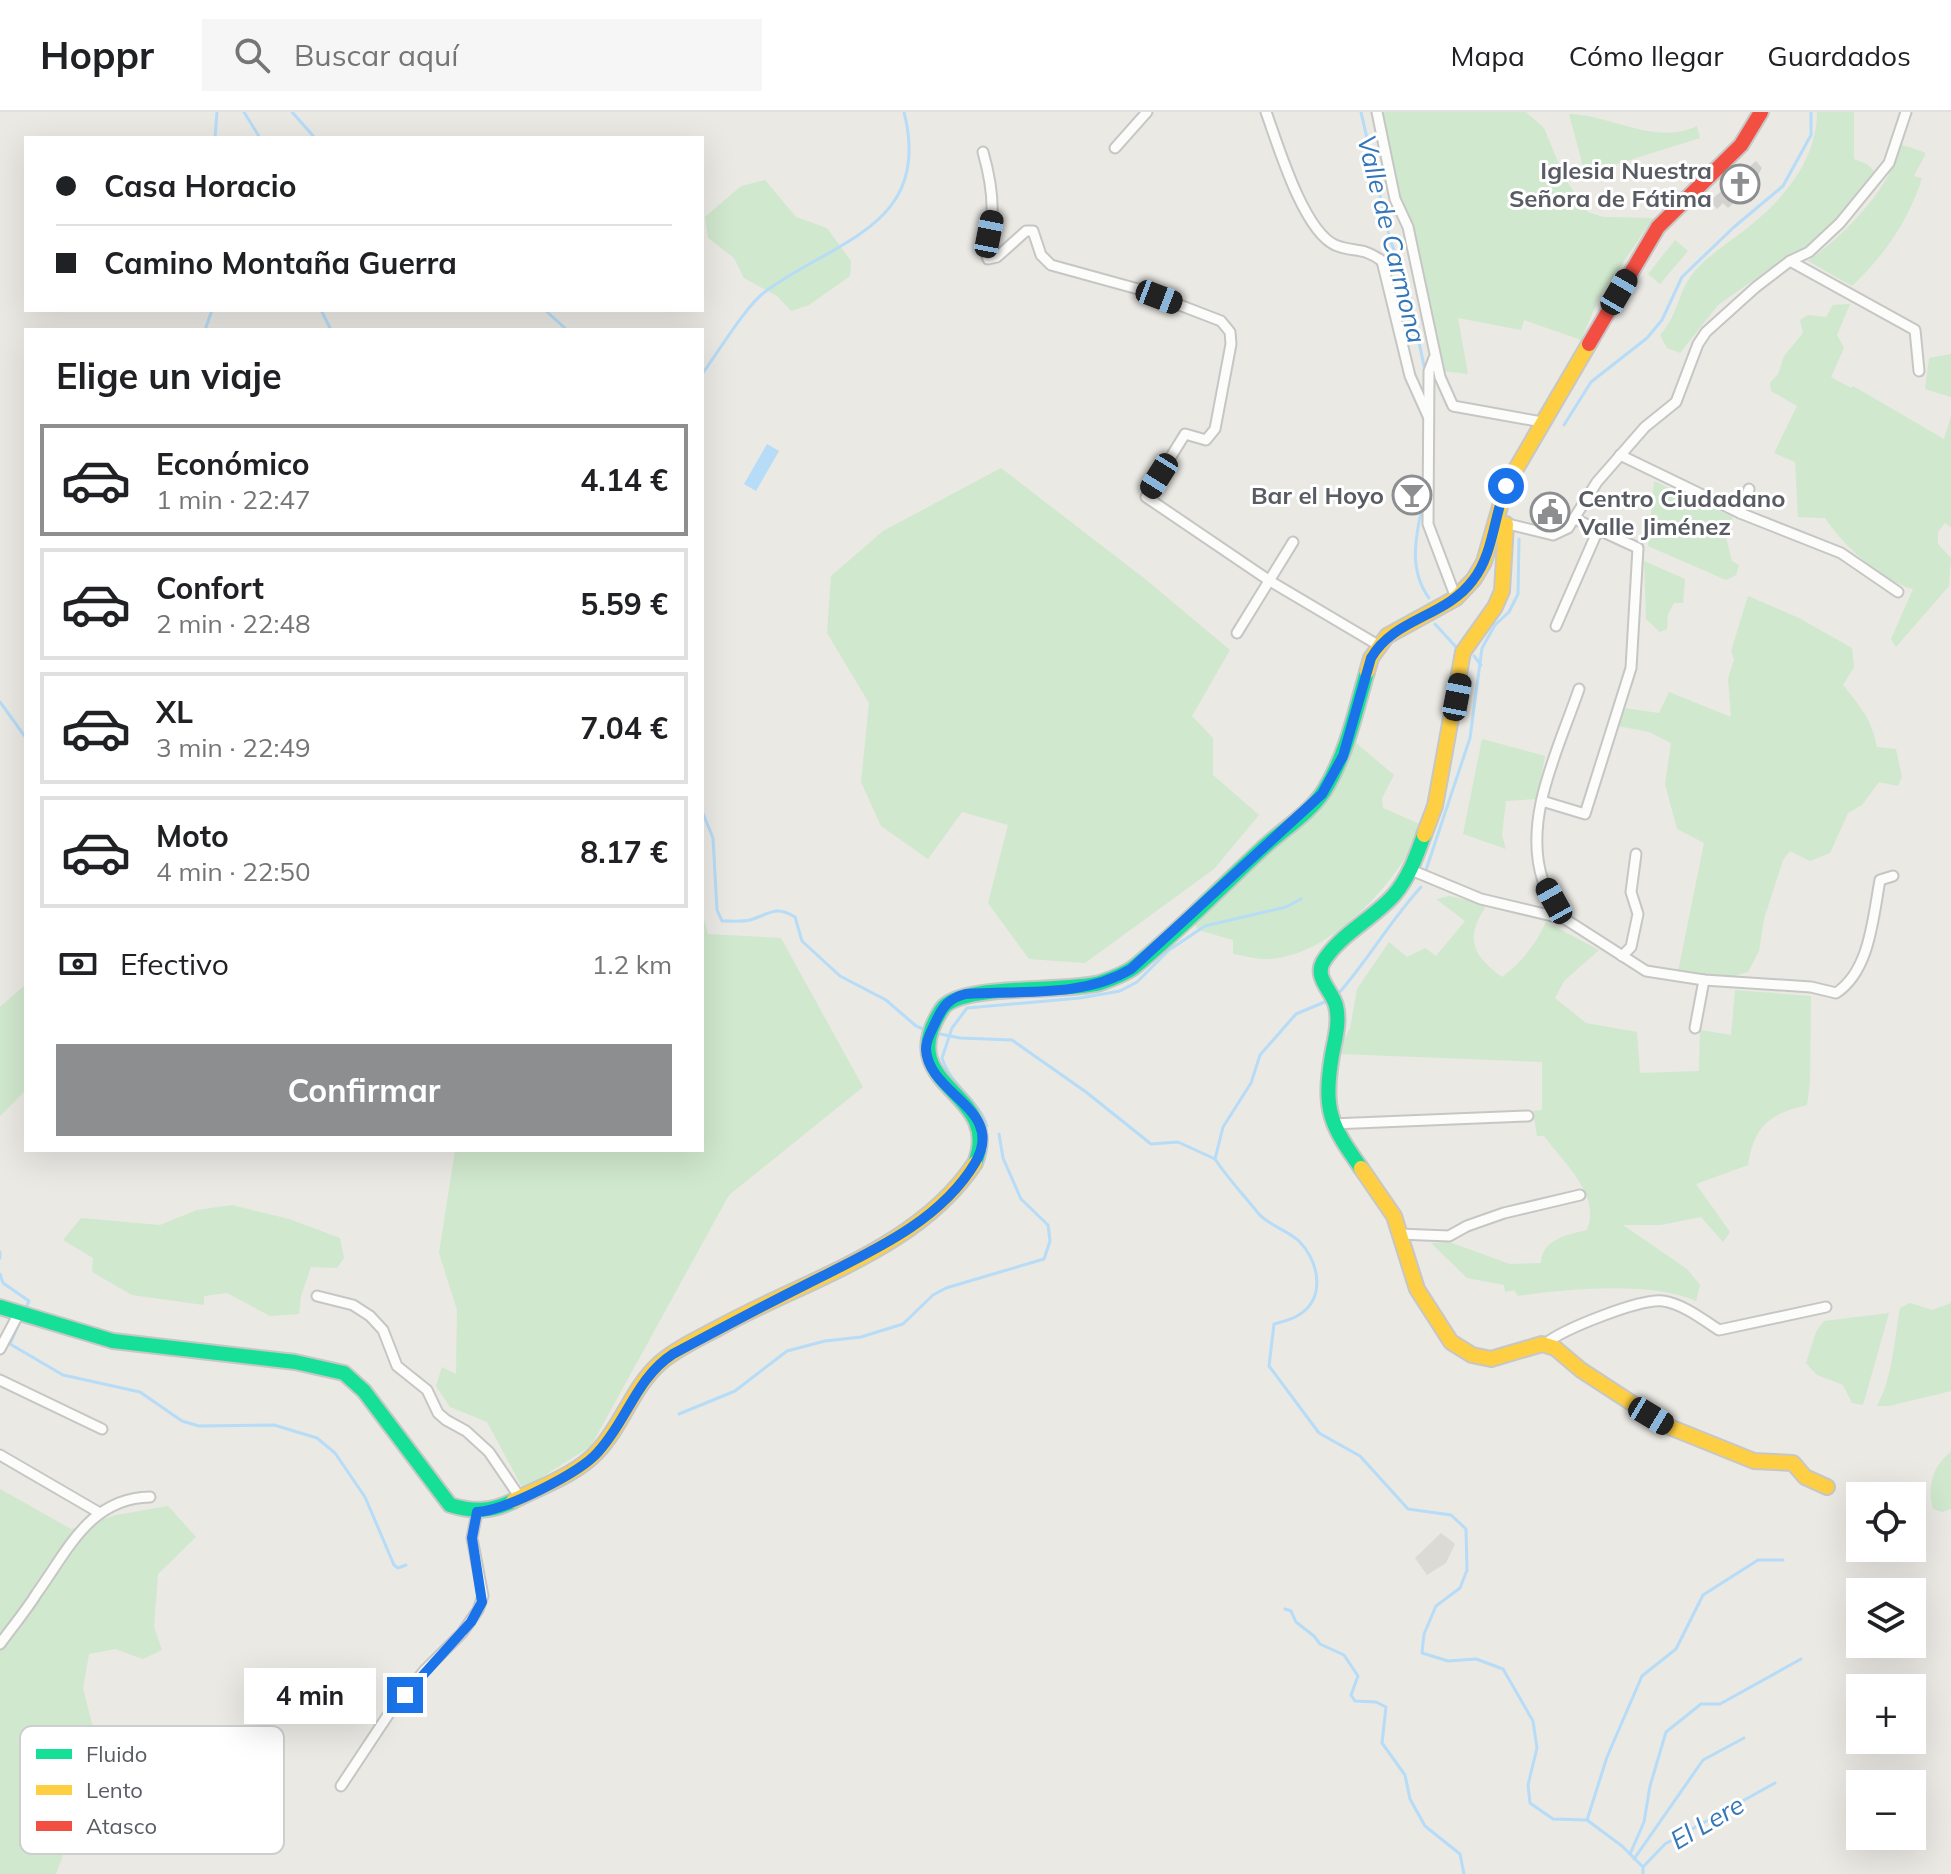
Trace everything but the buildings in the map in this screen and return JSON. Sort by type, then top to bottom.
[{"type":"main road","points":[[1761,112],[1733,154],[1668,212],[1506,486],[1500,522],[1501,594],[1463,652],[1435,806],[1411,870],[1393,896],[1336,946],[1321,965],[1321,978],[1336,1003],[1338,1020],[1329,1076],[1332,1124],[1394,1216],[1417,1289],[1436,1322],[1457,1347],[1491,1359],[1545,1344],[1667,1426],[1754,1461],[1793,1463],[1805,1477],[1827,1487]]},
{"type":"main road","points":[[0,1307],[113,1341],[295,1362],[344,1373],[364,1391],[443,1498],[458,1508],[477,1512],[493,1510],[521,1499],[598,1453],[642,1382],[661,1362],[898,1236],[935,1208],[962,1180],[978,1157],[982,1133],[973,1113],[934,1071],[927,1055],[927,1039],[943,1006],[951,999],[966,994],[1101,984],[1131,969],[1322,794],[1343,756],[1371,658],[1378,645],[1399,627],[1456,598],[1474,579],[1484,562],[1500,522]]},
{"type":"street","points":[[1115,148],[1147,112]]},
{"type":"street","points":[[1266,112],[1298,198],[1318,229],[1335,245],[1369,250],[1382,261],[1410,376],[1428,416]]},
{"type":"street","points":[[1377,112],[1395,199],[1408,227],[1440,377],[1457,409],[1542,422]]},
{"type":"street","points":[[1500,522],[1553,535],[1568,528],[1597,482],[1620,455],[1645,427],[1673,407],[1706,332],[1756,287],[1790,261],[1809,252],[1840,223],[1889,163],[1906,112]]},
{"type":"street","points":[[983,152],[990,175],[992,216],[985,252],[988,259],[997,257],[1026,231],[1033,231],[1041,255],[1051,265],[1138,289],[1221,321],[1230,332],[1231,344],[1215,429],[1206,440],[1185,434],[1146,497],[1270,581],[1378,645]]},
{"type":"street","points":[[1790,261],[1915,330],[1919,371]]},
{"type":"street","points":[[1435,354],[1429,371],[1428,524],[1456,598]]},
{"type":"street","points":[[1620,455],[1740,513],[1841,553],[1898,592]]},
{"type":"street","points":[[1740,513],[1749,489]]},
{"type":"street","points":[[1542,801],[1585,814],[1631,668],[1638,548],[1575,519]]},
{"type":"street","points":[[1556,626],[1598,530]]},
{"type":"street","points":[[1237,633],[1293,542]]},
{"type":"street","points":[[1565,919],[1543,882],[1537,841],[1542,801],[1579,689]]},
{"type":"street","points":[[1622,956],[1631,947],[1638,914],[1631,892],[1636,854]]},
{"type":"street","points":[[1411,870],[1481,899],[1565,919],[1646,971],[1704,980],[1811,987],[1836,993],[1846,987],[1861,965],[1880,880],[1893,876]]},
{"type":"street","points":[[1695,1028],[1704,980]]},
{"type":"street","points":[[1332,1124],[1528,1116]]},
{"type":"street","points":[[1399,1234],[1449,1236],[1504,1213],[1580,1195]]},
{"type":"street","points":[[317,1296],[353,1305],[370,1316],[383,1330],[397,1366],[427,1390],[438,1413],[466,1431],[489,1452],[521,1499]]},
{"type":"street","points":[[1545,1344],[1587,1321],[1659,1300],[1675,1304],[1719,1330],[1826,1307]]},
{"type":"street","points":[[0,1349],[19,1313]]},
{"type":"street","points":[[0,1380],[102,1429]]},
{"type":"street","points":[[0,1455],[98,1512]]},
{"type":"street","points":[[0,1644],[71,1542],[98,1512],[127,1499],[150,1497]]},
{"type":"street","points":[[341,1786],[388,1715],[478,1610],[483,1596],[472,1538],[477,1512]]},
{"type":"shaded area","points":[[1441,1533],[1455,1544],[1446,1563],[1427,1575],[1415,1558]]},
{"type":"green space","points":[[1382,112],[1526,112],[1544,128],[1565,179],[1588,212],[1603,217],[1653,218],[1598,300],[1581,340],[1524,320],[1521,330],[1458,318],[1468,374],[1442,371],[1414,228],[1399,195]]},
{"type":"green space","points":[[1817,112],[1854,112],[1854,159],[1867,164],[1874,171],[1838,220],[1805,249],[1782,260],[1718,305],[1680,353],[1667,348],[1660,335],[1671,320],[1689,279],[1709,257],[1766,212],[1792,183],[1810,149]]},
{"type":"green space","points":[[1569,114],[1665,133],[1697,126],[1700,138],[1585,174]]},
{"type":"green space","points":[[1900,144],[1926,153],[1914,176],[1922,178],[1894,236],[1852,286],[1808,261],[1851,224],[1877,193],[1888,177]]},
{"type":"green space","points":[[765,180],[796,217],[827,228],[851,261],[850,276],[809,305],[791,311],[777,296],[744,278],[734,258],[708,238],[705,217],[741,186]]},
{"type":"green space","points":[[1675,240],[1688,251],[1660,284],[1648,274]]},
{"type":"green space","points":[[1850,304],[1837,335],[1844,348],[1831,377],[1851,388],[1853,386],[1944,439],[1951,416],[1951,527],[1945,523],[1938,532],[1938,544],[1951,558],[1949,586],[1896,647],[1891,639],[1913,589],[1888,578],[1863,560],[1825,518],[1798,517],[1795,462],[1774,453],[1797,406],[1771,391],[1770,383],[1778,374],[1784,356],[1803,333],[1800,320],[1808,315],[1826,317],[1833,305]]},
{"type":"green space","points":[[1951,354],[1951,397],[1925,389],[1929,358]]},
{"type":"green space","points":[[1001,468],[1145,579],[1230,650],[1192,716],[1213,738],[1213,775],[1259,815],[1214,869],[1085,963],[1029,959],[988,903],[1008,825],[962,812],[928,859],[881,826],[861,782],[869,703],[827,633],[831,576],[883,531]]},
{"type":"green space","points":[[1654,481],[1733,517],[1725,534],[1732,561],[1739,565],[1736,575],[1726,580],[1648,546]]},
{"type":"green space","points":[[1644,561],[1685,579],[1683,603],[1674,603],[1668,614],[1667,629],[1660,632],[1646,619]]},
{"type":"green space","points":[[1748,596],[1799,618],[1852,648],[1854,667],[1843,685],[1869,721],[1877,747],[1896,749],[1902,777],[1898,786],[1879,782],[1862,805],[1848,813],[1830,853],[1810,861],[1790,851],[1783,860],[1764,919],[1759,951],[1748,972],[1731,977],[1678,972],[1704,843],[1677,829],[1665,784],[1671,743],[1649,732],[1618,726],[1624,708],[1659,713],[1669,692],[1731,717],[1728,679],[1734,659],[1731,651]]},
{"type":"green space","points":[[1482,739],[1545,756],[1537,799],[1506,801],[1502,835],[1506,849],[1463,834]]},
{"type":"green space","points":[[1356,743],[1394,775],[1382,798],[1383,808],[1424,826],[1381,890],[1341,929],[1318,944],[1294,954],[1266,959],[1233,954],[1233,940],[1198,930],[1193,921],[1234,887],[1265,850],[1339,782]]},
{"type":"green space","points":[[1449,896],[1481,903],[1485,908],[1475,929],[1475,947],[1485,962],[1502,977],[1527,952],[1546,922],[1599,950],[1564,981],[1555,998],[1586,1023],[1637,1032],[1640,1073],[1699,1071],[1700,1030],[1731,1035],[1735,990],[1811,996],[1807,1105],[1773,1118],[1759,1131],[1748,1165],[1696,1184],[1730,1232],[1723,1242],[1701,1217],[1661,1225],[1623,1225],[1687,1269],[1700,1285],[1696,1301],[1656,1291],[1608,1288],[1518,1296],[1514,1290],[1505,1292],[1504,1285],[1467,1278],[1431,1243],[1449,1242],[1510,1264],[1541,1263],[1542,1255],[1551,1243],[1587,1230],[1590,1217],[1589,1204],[1578,1180],[1544,1136],[1537,1136],[1533,1111],[1542,1110],[1542,1062],[1340,1054],[1340,1047],[1350,1028],[1357,989],[1389,942],[1407,957],[1425,948],[1436,956],[1465,921],[1436,899]]},
{"type":"green space","points":[[704,919],[708,934],[781,938],[863,1087],[729,1195],[591,1446],[523,1489],[487,1422],[450,1407],[436,1386],[442,1367],[456,1374],[457,1310],[439,1253],[455,1152],[704,1152]]},
{"type":"green space","points":[[24,986],[24,1092],[0,1116],[0,1007]]},
{"type":"green space","points":[[232,1205],[289,1219],[340,1238],[344,1258],[337,1268],[311,1267],[301,1296],[299,1314],[270,1316],[227,1293],[204,1296],[204,1305],[132,1295],[92,1272],[93,1258],[63,1240],[81,1218],[160,1225],[197,1210]]},
{"type":"green space","points":[[1910,1303],[1932,1310],[1951,1303],[1951,1391],[1877,1406],[1890,1371],[1900,1308]]},
{"type":"green space","points":[[1889,1313],[1863,1405],[1852,1403],[1843,1385],[1817,1375],[1806,1363],[1816,1332],[1824,1321]]},
{"type":"green space","points":[[1951,1452],[1951,1509],[1942,1512],[1933,1509],[1931,1485],[1939,1464]]},
{"type":"green space","points":[[0,1489],[71,1529],[116,1515],[168,1506],[196,1537],[158,1574],[154,1627],[162,1650],[143,1659],[115,1649],[89,1654],[83,1688],[93,1726],[20,1726],[20,1854],[63,1854],[56,1874],[0,1874]]},
{"type":"water","points":[[767,444],[779,451],[756,491],[744,484]]},
{"type":"waterway","points":[[215,136],[217,112]]},
{"type":"waterway","points":[[244,112],[259,136]]},
{"type":"waterway","points":[[292,112],[313,136]]},
{"type":"waterway","points":[[704,371],[758,298],[793,273],[848,242],[872,225],[892,205],[905,180],[909,150],[904,112]]},
{"type":"waterway","name":"Valle de Carmona","points":[[1361,112],[1390,240],[1406,279],[1424,366]]},
{"type":"waterway","points":[[1564,425],[1591,382],[1647,338],[1662,320],[1682,277],[1783,186],[1811,135],[1811,112]]},
{"type":"waterway","points":[[206,328],[211,312]]},
{"type":"waterway","points":[[322,312],[330,328]]},
{"type":"waterway","points":[[547,312],[565,328]]},
{"type":"waterway","name":"Valle de Carmona","points":[[1422,508],[1415,554],[1418,577],[1429,598]]},
{"type":"waterway","points":[[1425,873],[1470,738],[1482,648],[1495,625],[1509,612],[1518,594],[1519,539]]},
{"type":"waterway","points":[[1435,624],[1456,647]]},
{"type":"waterway","points":[[1474,656],[1481,665]]},
{"type":"waterway","points":[[0,702],[24,735]]},
{"type":"waterway","points":[[704,816],[713,838],[717,910],[722,921],[747,921],[777,911],[788,913],[795,917],[802,941],[840,976],[886,1000],[916,1026],[928,1031]]},
{"type":"waterway","points":[[1338,994],[1421,887]]},
{"type":"waterway","points":[[987,1126],[978,1108],[951,1076],[942,1058],[952,1028],[967,1008],[1080,998],[1120,991],[1137,982],[1169,950],[1205,926],[1286,907],[1301,899]]},
{"type":"waterway","points":[[1327,1001],[1296,1014],[1260,1055],[1251,1083],[1223,1127],[1215,1159],[1262,1217],[1299,1241],[1315,1269],[1316,1290],[1307,1309],[1274,1324],[1269,1366],[1319,1433],[1360,1456],[1408,1509],[1451,1515],[1466,1529],[1467,1570],[1460,1588],[1436,1606],[1424,1634],[1422,1653],[1448,1661],[1476,1659],[1503,1669],[1533,1721],[1537,1748],[1528,1785],[1530,1803],[1553,1819],[1587,1820],[1622,1846],[1643,1867],[1643,1874]]},
{"type":"waterway","points":[[935,1033],[960,1038],[1012,1040],[1086,1092],[1151,1144],[1178,1142],[1215,1159]]},
{"type":"waterway","points":[[679,1414],[735,1391],[787,1351],[825,1341],[861,1337],[903,1324],[933,1295],[946,1288],[1044,1259],[1050,1241],[1048,1225],[1021,1199],[1003,1158],[999,1134]]},
{"type":"waterway","points":[[0,1252],[0,1258]]},
{"type":"waterway","points":[[0,1274],[3,1283],[29,1301],[25,1310]]},
{"type":"waterway","points":[[22,1317],[10,1344],[63,1375],[140,1392],[182,1421],[199,1426],[274,1425],[317,1438],[335,1453],[365,1497],[394,1565],[398,1568],[406,1565]]},
{"type":"waterway","points":[[1587,1820],[1607,1757],[1642,1676],[1676,1649],[1703,1595],[1758,1560],[1783,1560]]},
{"type":"waterway","points":[[1285,1609],[1291,1611],[1296,1622],[1320,1644],[1344,1655],[1358,1676],[1351,1695],[1355,1701],[1376,1702],[1386,1707],[1382,1743],[1405,1775],[1410,1799],[1425,1826],[1460,1854],[1464,1874]]},
{"type":"waterway","points":[[1630,1854],[1644,1822],[1650,1786],[1666,1732],[1701,1704],[1720,1704],[1801,1659]]},
{"type":"waterway","points":[[1634,1859],[1703,1760],[1744,1738]]},
{"type":"waterway","name":"El Lere","points":[[1644,1866],[1665,1844],[1775,1783]]},
{"type":"traffic: fast","points":[[975,1163],[980,1139],[975,1119],[937,1073],[929,1056],[930,1035],[942,1009],[952,1001],[969,995],[1084,986],[1100,983],[1133,968],[1318,799],[1345,748],[1367,672]]},
{"type":"traffic: fast","points":[[1361,1168],[1342,1140],[1329,1104],[1329,1074],[1337,1012],[1322,979],[1321,968],[1338,943],[1394,895],[1408,874],[1424,835]]},
{"type":"traffic: fast","points":[[0,1307],[113,1341],[295,1362],[344,1373],[364,1391],[450,1505],[482,1510],[513,1501]]},
{"type":"traffic: slow","points":[[1367,672],[1371,658],[1387,636],[1456,598],[1474,579],[1484,562],[1506,486],[1589,344]]},
{"type":"traffic: slow","points":[[1424,835],[1435,806],[1463,652],[1495,607],[1502,591],[1506,524]]},
{"type":"traffic: slow","points":[[513,1501],[568,1474],[597,1452],[642,1384],[660,1363],[722,1326],[893,1240],[924,1218],[952,1192],[975,1163]]},
{"type":"traffic: slow","points":[[1361,1168],[1394,1216],[1417,1289],[1451,1342],[1472,1355],[1491,1359],[1542,1344],[1555,1348],[1581,1370],[1667,1426],[1754,1461],[1793,1463],[1805,1477],[1827,1487]]},
{"type":"traffic: jam","points":[[1589,344],[1658,227],[1741,145],[1761,112]]},
{"type":"place","name":"Iglesia Nuestra Señora de Fátima","points":[[1740,184]]},
{"type":"place","name":"Bar el Hoyo","points":[[1412,495]]},
{"type":"place","name":"Centro Ciudadano Valle Jiménez","points":[[1550,512]]},
{"type":"route","points":[[405,1695],[462,1633],[482,1602],[472,1538],[477,1512],[493,1510],[521,1499],[587,1462],[598,1453],[642,1382],[661,1362],[898,1236],[935,1208],[967,1174],[978,1157],[982,1133],[968,1107],[934,1071],[926,1049],[927,1039],[947,1002],[966,994],[1083,988],[1117,978],[1131,969],[1322,794],[1343,756],[1371,658],[1378,645],[1399,627],[1456,598],[1474,579],[1484,562],[1506,486]]}]
